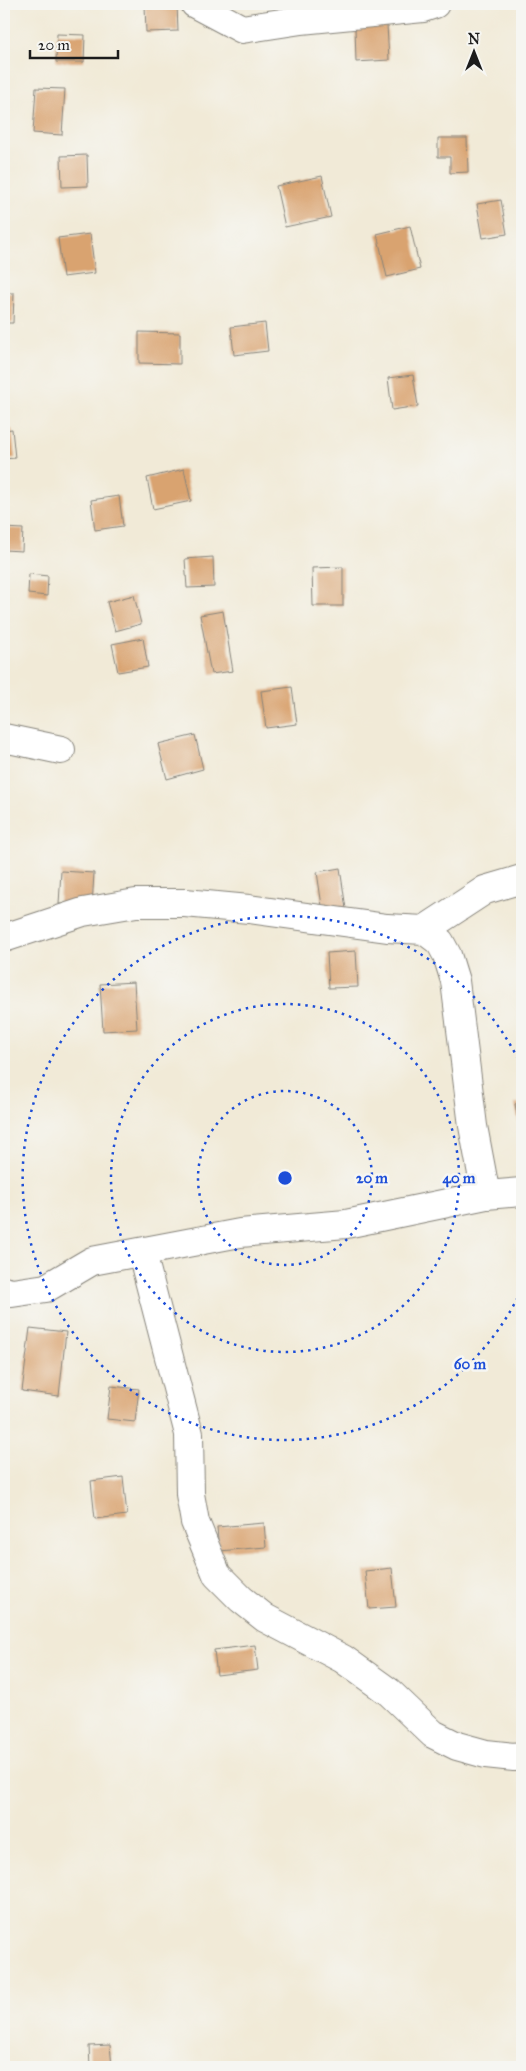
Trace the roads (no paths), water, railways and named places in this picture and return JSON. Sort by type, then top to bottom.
[{"type":"street","points":[[195,4],[242,29],[301,20],[423,8],[435,4]]},
{"type":"street","points":[[4,738],[61,750]]},
{"type":"street","points":[[424,930],[485,890],[522,879]]},
{"type":"street","points":[[4,938],[83,912],[136,904],[185,904],[240,908],[387,928],[424,930],[440,942],[447,955],[454,981],[473,1126],[486,1195]]},
{"type":"street","points":[[4,1291],[12,1293],[46,1288],[92,1261],[240,1233],[346,1224],[486,1195],[522,1192]]},
{"type":"street","points":[[142,1253],[189,1434],[190,1494],[195,1522],[217,1575],[241,1599],[265,1618],[343,1659],[389,1692],[433,1734],[458,1746],[486,1754],[522,1756]]}]
